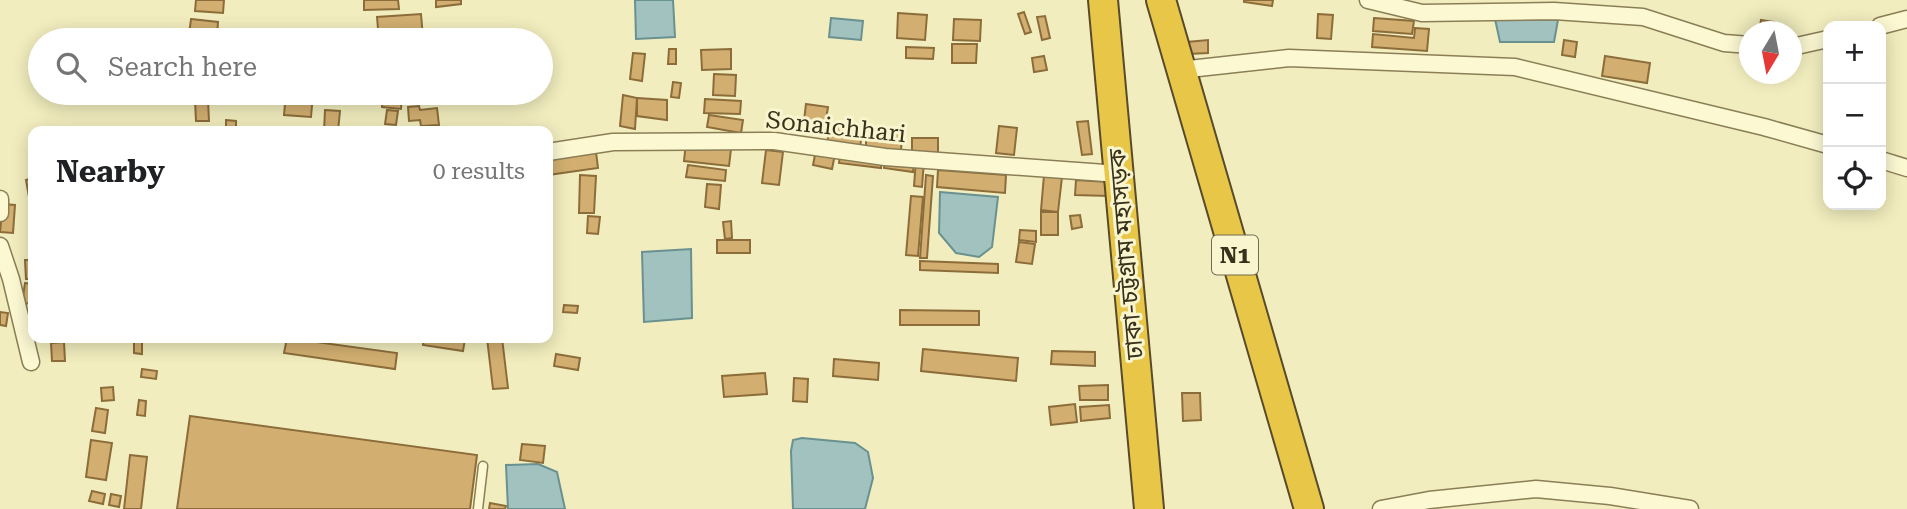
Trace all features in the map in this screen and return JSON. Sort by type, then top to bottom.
[{"type":"highway","name":"ঢাকা-চট্টগ্রাম মহাসড়ক","points":[[1103,0],[1149,509]]},
{"type":"highway","name":"N1","points":[[1161,0],[1309,509]]},
{"type":"street","points":[[1368,0],[1422,13],[1504,6],[1643,17],[1724,43],[1739,44]]},
{"type":"street","points":[[1886,24],[1907,19]]},
{"type":"street","points":[[1802,45],[1823,40]]},
{"type":"street","points":[[1180,70],[1289,58],[1515,67],[1823,144]]},
{"type":"street","name":"Sonaichhari","points":[[553,151],[613,142],[775,141],[885,157],[1119,174]]},
{"type":"street","points":[[1886,162],[1907,168]]},
{"type":"street","points":[[0,199],[0,213]]},
{"type":"street","points":[[0,246],[5,279],[31,362]]},
{"type":"street","points":[[1381,509],[1429,500],[1476,502],[1536,489],[1610,496],[1690,509]]},
{"type":"lane","points":[[478,509],[483,466]]},
{"type":"water","points":[[635,0],[673,0],[675,37],[636,39]]},
{"type":"water","points":[[831,18],[863,21],[861,40],[829,37]]},
{"type":"water","points":[[1495,19],[1558,20],[1554,42],[1500,42]]},
{"type":"water","points":[[940,192],[998,197],[992,247],[979,257],[956,253],[939,233]]},
{"type":"water","points":[[691,249],[692,318],[644,322],[642,252]]},
{"type":"water","points":[[802,438],[855,443],[868,452],[873,478],[865,509],[793,509],[791,451],[793,440]]},
{"type":"water","points":[[538,464],[557,472],[565,509],[508,509],[506,465]]},
{"type":"building","points":[[196,0],[224,0],[223,13],[195,11]]},
{"type":"building","points":[[364,0],[398,0],[399,9],[364,10]]},
{"type":"building","points":[[436,0],[461,0],[461,4],[436,7]]},
{"type":"building","points":[[1244,0],[1273,0],[1272,6]]},
{"type":"building","points":[[1024,12],[1031,32],[1025,34],[1018,14]]},
{"type":"building","points":[[898,13],[927,15],[925,40],[897,38]]},
{"type":"building","points":[[421,14],[422,28],[378,28],[377,17]]},
{"type":"building","points":[[1318,14],[1333,15],[1331,39],[1317,38]]},
{"type":"building","points":[[1045,16],[1050,38],[1042,40],[1037,17]]},
{"type":"building","points":[[1374,18],[1414,21],[1412,34],[1373,31]]},
{"type":"building","points":[[191,19],[218,22],[218,28],[190,28]]},
{"type":"building","points":[[954,19],[981,20],[980,41],[953,40]]},
{"type":"building","points":[[1415,28],[1429,29],[1427,51],[1372,47],[1373,34],[1414,38]]},
{"type":"building","points":[[1208,40],[1208,53],[1188,54],[1187,42]]},
{"type":"building","points":[[1564,40],[1577,42],[1575,57],[1562,55]]},
{"type":"building","points":[[952,44],[977,44],[976,63],[952,63]]},
{"type":"building","points":[[906,47],[934,48],[933,59],[906,58]]},
{"type":"building","points":[[669,49],[676,49],[676,64],[668,64]]},
{"type":"building","points":[[731,49],[731,69],[702,70],[701,50]]},
{"type":"building","points":[[633,53],[645,54],[642,81],[630,79]]},
{"type":"building","points":[[1044,56],[1047,70],[1034,72],[1032,58]]},
{"type":"building","points":[[1605,56],[1650,63],[1647,83],[1602,76]]},
{"type":"building","points":[[714,74],[736,75],[735,96],[713,95]]},
{"type":"building","points":[[673,82],[681,83],[679,98],[671,97]]},
{"type":"building","points":[[623,95],[637,98],[635,129],[620,126]]},
{"type":"building","points":[[637,98],[667,100],[667,120],[637,116]]},
{"type":"building","points":[[705,99],[741,101],[740,114],[704,113]]},
{"type":"building","points":[[806,104],[828,107],[824,132],[803,129]]},
{"type":"building","points":[[195,105],[208,105],[209,121],[196,121]]},
{"type":"building","points":[[285,105],[312,105],[311,117],[284,115]]},
{"type":"building","points":[[382,105],[401,105],[401,109]]},
{"type":"building","points":[[419,106],[420,110],[437,108],[439,125],[421,126],[420,120],[409,121],[408,107]]},
{"type":"building","points":[[325,110],[340,111],[338,126],[324,126]]},
{"type":"building","points":[[387,110],[398,111],[396,125],[385,124]]},
{"type":"building","points":[[709,115],[743,120],[741,133],[707,127]]},
{"type":"building","points":[[226,120],[236,121],[236,126],[226,126]]},
{"type":"building","points":[[1088,121],[1092,154],[1082,155],[1077,122]]},
{"type":"building","points":[[829,125],[862,128],[860,150],[827,148]]},
{"type":"building","points":[[999,126],[1017,128],[1014,155],[996,153]]},
{"type":"building","points":[[866,130],[902,131],[901,152],[866,151]]},
{"type":"building","points":[[912,138],[938,138],[938,154],[912,154]]},
{"type":"building","points":[[686,143],[731,149],[729,166],[684,161]]},
{"type":"building","points":[[766,150],[783,152],[779,185],[762,183]]},
{"type":"building","points":[[816,150],[835,154],[832,169],[813,165]]},
{"type":"building","points":[[596,152],[598,168],[553,174],[553,157]]},
{"type":"building","points":[[840,155],[881,160],[881,168],[839,163]]},
{"type":"building","points":[[885,160],[914,164],[913,172],[884,168]]},
{"type":"building","points":[[916,160],[924,161],[922,187],[914,186]]},
{"type":"building","points":[[688,165],[726,170],[725,181],[686,177]]},
{"type":"building","points":[[938,170],[1006,175],[1005,193],[937,187]]},
{"type":"building","points":[[580,175],[596,176],[594,213],[579,213]]},
{"type":"building","points":[[926,175],[933,176],[927,258],[920,258]]},
{"type":"building","points":[[1044,175],[1062,177],[1058,212],[1041,210]]},
{"type":"building","points":[[1076,180],[1109,182],[1109,196],[1075,195]]},
{"type":"building","points":[[707,184],[721,185],[719,209],[705,207]]},
{"type":"building","points":[[911,196],[923,197],[918,256],[906,255]]},
{"type":"building","points":[[3,204],[15,205],[13,233],[0,232]]},
{"type":"building","points":[[1041,212],[1058,212],[1058,235],[1041,235]]},
{"type":"building","points":[[1080,215],[1082,227],[1072,229],[1070,216]]},
{"type":"building","points":[[588,216],[600,217],[598,234],[587,233]]},
{"type":"building","points":[[731,221],[732,238],[725,239],[723,222]]},
{"type":"building","points":[[1020,230],[1036,231],[1036,242],[1019,240]]},
{"type":"building","points":[[717,240],[750,240],[750,253],[717,253]]},
{"type":"building","points":[[1019,242],[1035,244],[1032,264],[1016,262]]},
{"type":"building","points":[[25,260],[28,260],[28,279]]},
{"type":"building","points":[[920,261],[998,264],[998,273],[920,270]]},
{"type":"building","points":[[25,283],[28,283],[28,304],[22,303]]},
{"type":"building","points":[[564,305],[578,306],[577,313],[563,312]]},
{"type":"building","points":[[900,310],[979,311],[979,325],[900,325]]},
{"type":"building","points":[[0,312],[8,313],[6,326],[0,325]]},
{"type":"building","points":[[51,343],[64,343],[65,361],[52,361]]},
{"type":"building","points":[[134,343],[142,343],[142,354],[134,353]]},
{"type":"building","points":[[286,343],[324,343],[397,353],[395,369],[284,353]]},
{"type":"building","points":[[423,343],[464,343],[463,351]]},
{"type":"building","points":[[488,343],[503,343],[508,388],[493,389]]},
{"type":"building","points":[[923,349],[1018,358],[1016,381],[921,371]]},
{"type":"building","points":[[1052,351],[1095,352],[1095,366],[1051,364]]},
{"type":"building","points":[[556,354],[580,358],[578,370],[554,366]]},
{"type":"building","points":[[834,359],[879,363],[878,380],[833,376]]},
{"type":"building","points":[[142,369],[157,371],[156,379],[141,377]]},
{"type":"building","points":[[765,373],[767,394],[724,397],[722,376]]},
{"type":"building","points":[[794,378],[808,379],[807,402],[793,401]]},
{"type":"building","points":[[1108,385],[1108,400],[1080,400],[1079,386]]},
{"type":"building","points":[[113,387],[114,400],[102,401],[101,388]]},
{"type":"building","points":[[1182,393],[1200,393],[1201,420],[1183,421]]},
{"type":"building","points":[[139,400],[146,401],[145,416],[137,415]]},
{"type":"building","points":[[1075,404],[1077,422],[1051,425],[1049,407]]},
{"type":"building","points":[[1109,405],[1110,418],[1081,421],[1080,407]]},
{"type":"building","points":[[96,408],[108,410],[105,433],[92,431]]},
{"type":"building","points":[[190,416],[477,455],[470,509],[177,509]]},
{"type":"building","points":[[91,440],[112,443],[106,480],[86,477]]},
{"type":"building","points":[[522,444],[545,446],[543,463],[520,460]]},
{"type":"building","points":[[130,455],[147,457],[141,509],[124,509]]},
{"type":"building","points":[[92,491],[105,494],[103,504],[89,501]]},
{"type":"building","points":[[111,494],[121,496],[119,507],[109,505]]},
{"type":"building","points":[[490,503],[506,506],[505,509],[489,509]]}]
